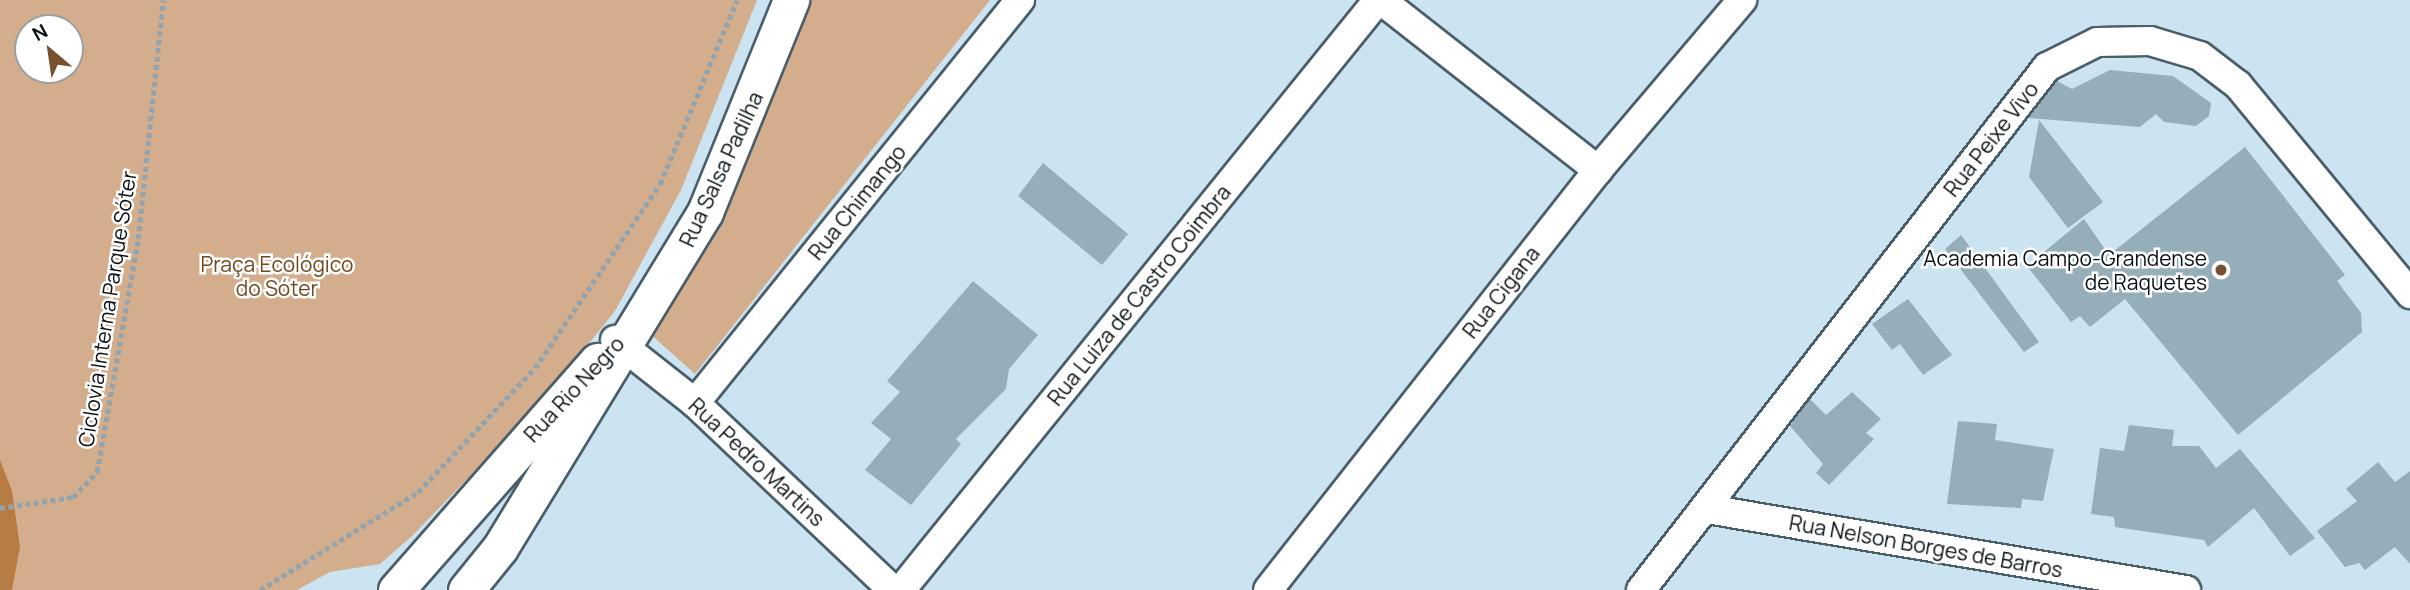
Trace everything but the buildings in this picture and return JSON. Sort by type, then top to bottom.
[{"type":"main road","name":"Rua Salsa Padilha","points":[[624,338],[705,212],[790,0]]},
{"type":"main road","name":"Rua Rio Negro","points":[[396,590],[624,338]]},
{"type":"main road","name":"Rua Rio Negro","points":[[466,590],[500,548],[624,338]]},
{"type":"street","name":"Rua Chimango","points":[[695,403],[1020,0]]},
{"type":"street","points":[[1379,0],[1598,170]]},
{"type":"street","name":"Rua Luiza de Castro Coimbra","points":[[901,590],[1379,0]]},
{"type":"street","name":"Rua Cigana","points":[[1268,590],[1598,170],[1742,0]]},
{"type":"street","name":"Rua Peixe Vivo","points":[[1641,590],[1707,509],[2047,67],[2097,42],[2150,41],[2200,56],[2238,85],[2410,294]]},
{"type":"street","name":"Rua Pedro Martins","points":[[624,338],[893,590]]},
{"type":"street","name":"Rua Nelson Borges de Barros","points":[[1707,509],[2186,590]]},
{"type":"path","name":"Ciclovia Interna Parque Sóter","points":[[0,508],[73,497],[97,472],[113,398],[138,239],[163,0]]},
{"type":"path","points":[[260,590],[418,492],[535,368],[660,184],[737,0]]},
{"type":"green space","name":"Praça Ecológico do Sóter","points":[[0,0],[757,0],[681,190],[615,311],[541,403],[412,536],[380,564],[330,572],[297,590],[0,590]]},
{"type":"green space","points":[[802,0],[990,0],[695,374],[648,332]]},
{"type":"shaded area","points":[[0,460],[12,491],[20,547],[12,590],[0,590]]},
{"type":"place","name":"Academia Campo-Grandense de Raquetes","points":[[2221,270]]}]
